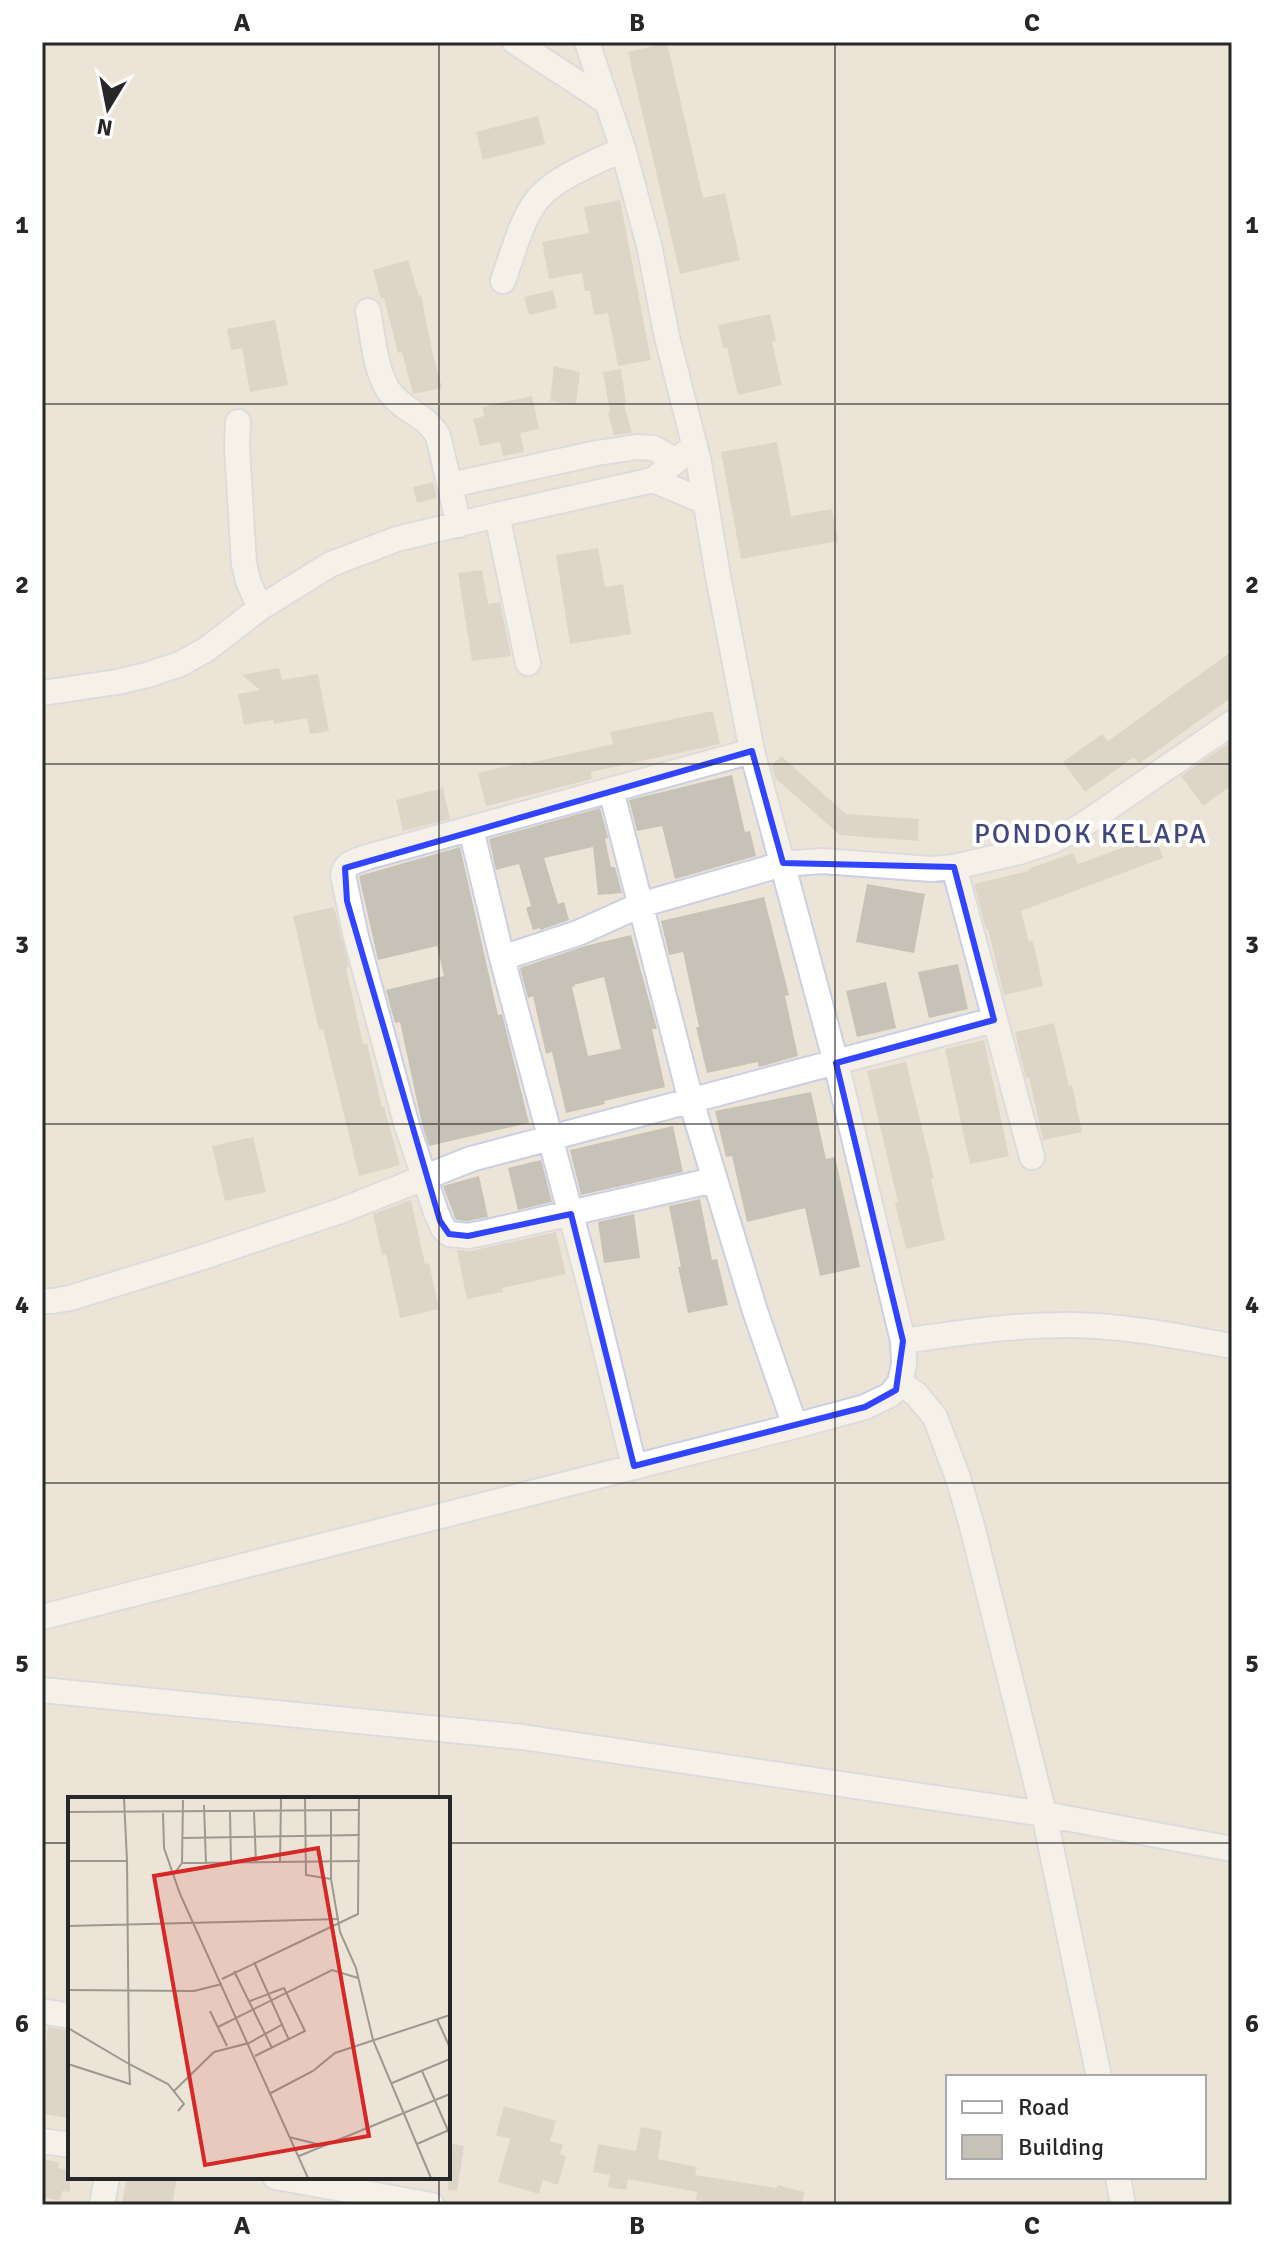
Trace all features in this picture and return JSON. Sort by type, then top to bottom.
[{"type":"street","points":[[515,42],[607,102]]},
{"type":"street","points":[[42,1617],[795,1426],[882,1400],[900,1383],[904,1364],[903,1341],[836,1063],[752,751],[706,502],[686,453],[649,245],[623,149],[587,42]]},
{"type":"street","points":[[503,281],[536,201],[549,187],[623,149]]},
{"type":"street","points":[[368,311],[381,376],[387,388],[401,404],[432,425],[438,436],[459,525]]},
{"type":"street","points":[[238,422],[244,564],[260,608]]},
{"type":"street","points":[[451,485],[597,453],[647,447],[686,453]]},
{"type":"street","points":[[42,693],[117,682],[180,664],[207,649],[260,608],[331,564],[397,539],[653,480],[686,453]]},
{"type":"street","points":[[545,464],[554,502]]},
{"type":"street","points":[[653,480],[706,502]]},
{"type":"street","points":[[497,515],[528,663]]},
{"type":"street","points":[[502,958],[578,933],[640,905],[783,864],[822,861],[931,869],[1019,852],[1055,840],[1112,807],[1232,723]]},
{"type":"street","points":[[714,1180],[478,1234],[453,1235],[446,1232],[407,1126],[356,937],[343,871],[348,864],[367,857],[752,751]]},
{"type":"street","points":[[611,790],[691,1101],[755,1311],[795,1426]]},
{"type":"street","points":[[471,829],[634,1466]]},
{"type":"street","points":[[954,867],[1032,1157]]},
{"type":"street","points":[[42,1301],[70,1298],[203,1257],[340,1211],[471,1159],[994,1020]]},
{"type":"street","points":[[903,1341],[964,1332],[1073,1325],[1126,1328],[1232,1346]]},
{"type":"street","points":[[900,1383],[916,1394],[935,1417],[958,1478],[1044,1814],[1099,2075]]},
{"type":"street","points":[[42,1690],[522,1737],[1044,1814],[1232,1849]]},
{"type":"street","points":[[42,2011],[68,2016]]},
{"type":"street","points":[[42,2141],[68,2145]]},
{"type":"street","points":[[102,2205],[107,2179]]},
{"type":"street","points":[[278,2179],[301,2193],[432,2205]]},
{"type":"street","points":[[1118,2179],[1123,2205]]},
{"type":"highlighted area","points":[[752,751],[783,863],[954,867],[994,1020],[836,1063],[903,1341],[896,1390],[865,1407],[634,1466],[571,1214],[468,1236],[449,1234],[440,1221],[347,901],[345,868]]},
{"type":"building","points":[[667,43],[703,198],[725,193],[740,260],[680,274],[628,52]]},
{"type":"building","points":[[538,116],[545,144],[483,160],[476,132]]},
{"type":"building","points":[[620,200],[651,360],[618,366],[608,313],[594,315],[590,291],[585,291],[582,273],[549,279],[542,242],[589,233],[584,207]]},
{"type":"building","points":[[408,260],[421,295],[442,388],[413,394],[402,352],[398,353],[384,298],[381,299],[373,270]]},
{"type":"building","points":[[553,290],[557,308],[529,315],[524,297]]},
{"type":"building","points":[[770,314],[776,341],[772,342],[782,385],[738,395],[727,347],[723,348],[718,325]]},
{"type":"building","points":[[275,320],[288,385],[250,392],[242,348],[231,350],[227,329]]},
{"type":"building","points":[[554,366],[580,372],[576,405],[550,401]]},
{"type":"building","points":[[621,369],[624,404],[632,433],[614,435],[603,372]]},
{"type":"building","points":[[532,396],[539,429],[520,433],[524,452],[503,456],[500,442],[480,446],[473,419],[484,416],[482,407]]},
{"type":"building","points":[[777,442],[791,516],[832,509],[838,541],[741,559],[721,452]]},
{"type":"building","points":[[433,482],[437,498],[417,503],[413,487]]},
{"type":"building","points":[[598,548],[605,587],[623,584],[631,634],[570,644],[556,555]]},
{"type":"building","points":[[482,570],[488,604],[500,602],[511,656],[472,661],[458,573]]},
{"type":"building","points":[[1232,651],[1232,697],[1139,764],[1134,757],[1085,792],[1063,762],[1102,734],[1108,741]]},
{"type":"building","points":[[279,668],[282,680],[318,674],[329,731],[310,734],[307,718],[244,725],[238,694],[260,690],[242,675]]},
{"type":"building","points":[[713,711],[720,744],[591,772],[592,779],[486,806],[478,773],[613,744],[610,732]]},
{"type":"building","points":[[1232,741],[1232,785],[1203,806],[1181,776]]},
{"type":"building","points":[[781,756],[846,814],[919,819],[918,841],[840,835],[775,778],[772,766]]},
{"type":"building","points":[[732,775],[745,832],[750,831],[756,856],[675,879],[662,826],[637,831],[629,800]]},
{"type":"building","points":[[443,788],[450,819],[403,831],[396,800]]},
{"type":"building","points":[[600,808],[611,867],[615,867],[622,893],[598,895],[593,847],[544,858],[558,904],[564,902],[569,920],[533,930],[526,908],[531,906],[519,864],[496,870],[489,839]]},
{"type":"building","points":[[1155,836],[1163,858],[1021,911],[1029,941],[1033,941],[1043,986],[1004,995],[974,884],[1029,871],[1073,853],[1078,864]]},
{"type":"building","points":[[460,847],[498,1015],[502,1014],[529,1123],[429,1146],[400,1022],[395,1023],[386,990],[444,976],[437,946],[378,960],[359,876]]},
{"type":"building","points":[[867,884],[925,894],[914,953],[856,942]]},
{"type":"building","points":[[764,897],[789,995],[785,996],[798,1056],[759,1067],[758,1062],[707,1073],[683,952],[669,955],[661,921]]},
{"type":"building","points":[[334,907],[363,1044],[367,1043],[400,1165],[359,1176],[323,1029],[319,1030],[293,916]]},
{"type":"building","points":[[631,935],[657,1029],[652,1029],[665,1087],[566,1113],[552,1052],[546,1054],[533,996],[528,998],[520,968],[585,946]],"holes":[[[604,977],[621,1049],[588,1056],[574,985]]]},
{"type":"building","points":[[958,964],[968,1009],[929,1018],[918,972]]},
{"type":"building","points":[[886,982],[896,1028],[857,1037],[846,991]]},
{"type":"building","points":[[1054,1023],[1082,1132],[1043,1140],[1015,1032]]},
{"type":"building","points":[[984,1040],[1009,1156],[970,1164],[945,1049]]},
{"type":"building","points":[[906,1062],[934,1178],[931,1179],[945,1240],[906,1249],[867,1071]]},
{"type":"building","points":[[811,1092],[826,1159],[835,1157],[860,1267],[820,1276],[805,1208],[747,1222],[732,1156],[726,1157],[715,1111]]},
{"type":"building","points":[[673,1126],[683,1172],[581,1195],[570,1150]]},
{"type":"building","points":[[253,1137],[266,1192],[225,1201],[212,1146]]},
{"type":"building","points":[[541,1160],[552,1202],[518,1210],[508,1168]]},
{"type":"building","points":[[479,1176],[488,1217],[456,1220],[443,1186]]},
{"type":"building","points":[[700,1199],[712,1260],[717,1259],[728,1305],[688,1313],[669,1206]]},
{"type":"building","points":[[411,1200],[439,1309],[400,1318],[386,1254],[382,1255],[373,1214]]},
{"type":"building","points":[[634,1214],[640,1258],[604,1263],[598,1222]]},
{"type":"building","points":[[556,1232],[566,1274],[467,1299],[457,1250],[471,1251]]},
{"type":"building","points":[[48,2027],[68,2031],[68,2118],[42,2114]]},
{"type":"building","points":[[504,2106],[556,2121],[550,2141],[563,2145],[560,2154],[566,2156],[558,2185],[543,2180],[539,2194],[498,2182],[510,2139],[496,2135]]},
{"type":"building","points":[[641,2127],[662,2131],[658,2159],[697,2167],[695,2175],[777,2188],[778,2185],[804,2192],[802,2205],[720,2205],[696,2200],[697,2192],[628,2179],[626,2190],[608,2187],[610,2175],[593,2172],[598,2144],[636,2151]]},
{"type":"building","points":[[450,2143],[464,2146],[457,2191],[448,2190]]},
{"type":"building","points":[[42,2159],[59,2162],[58,2168],[68,2170],[70,2192],[62,2191],[60,2201],[42,2197]]},
{"type":"building","points":[[127,2179],[177,2179],[172,2205],[122,2202]]},
{"type":"district","name":"PONDOK KELAPA","points":[[1091,834]]}]
